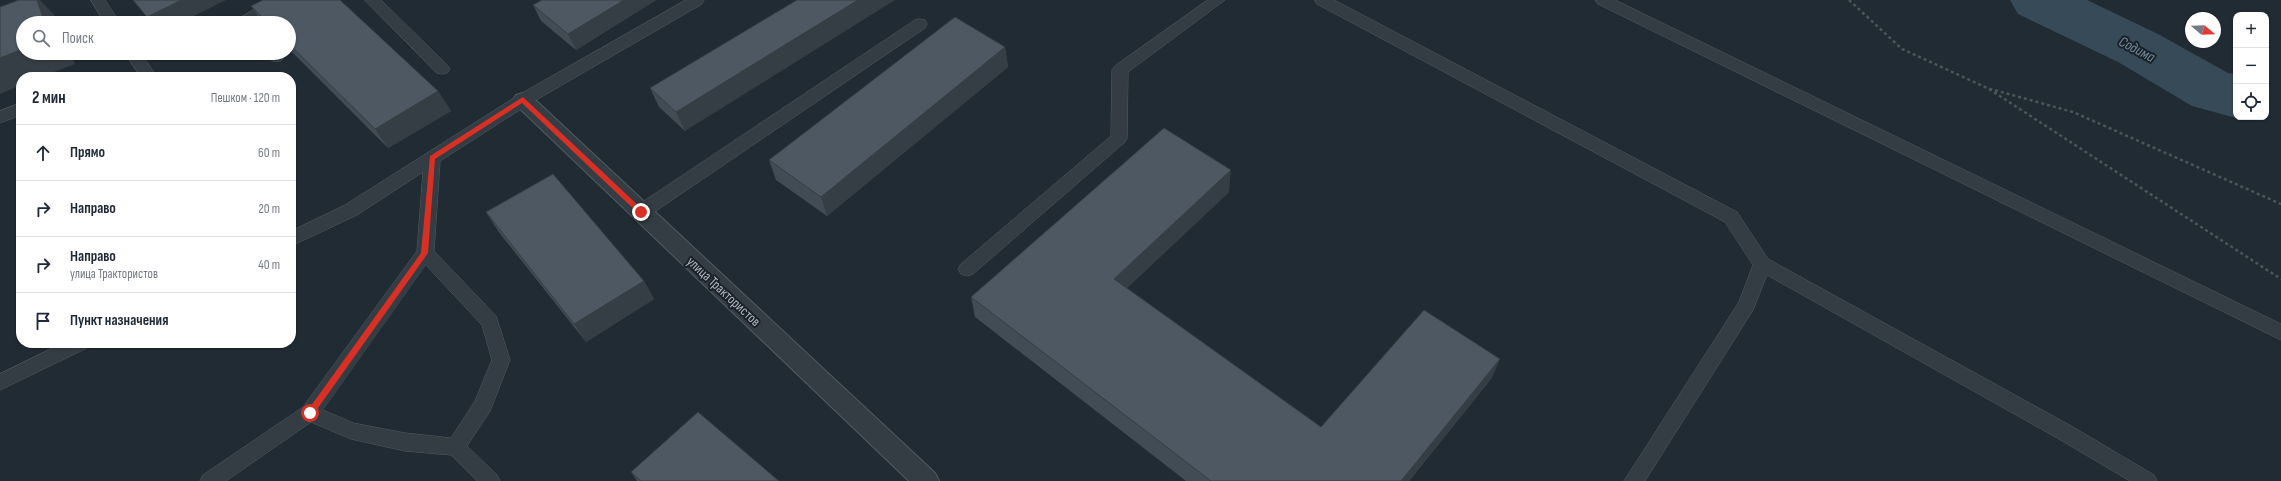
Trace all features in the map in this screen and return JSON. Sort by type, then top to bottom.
[{"type":"street","name":"улица Трактористов","points":[[523,100],[926,481]]},
{"type":"lane","points":[[98,0],[108,16]]},
{"type":"lane","points":[[255,16],[282,0]]},
{"type":"lane","points":[[372,0],[442,69]]},
{"type":"lane","points":[[296,237],[351,210],[523,100],[697,0]]},
{"type":"lane","points":[[966,269],[1119,138],[1120,70],[1218,0]]},
{"type":"lane","points":[[1322,0],[1731,217],[1762,264],[2066,433],[2148,481]]},
{"type":"lane","points":[[1603,0],[2281,332]]},
{"type":"lane","points":[[641,212],[920,24]]},
{"type":"lane","points":[[138,60],[146,72]]},
{"type":"lane","points":[[0,117],[16,111]]},
{"type":"lane","points":[[210,481],[310,413],[425,253],[432,158]]},
{"type":"lane","points":[[425,253],[490,321],[501,360],[483,405],[456,447]]},
{"type":"lane","points":[[1634,481],[1747,305],[1762,264]]},
{"type":"lane","points":[[1,382],[71,348]]},
{"type":"lane","points":[[310,413],[351,431],[405,442],[456,447],[490,481]]},
{"type":"path","points":[[1849,0],[1902,49],[1987,88],[2281,279]]},
{"type":"path","points":[[1987,88],[2074,112],[2281,204]]},
{"type":"building","points":[[19,0],[37,0],[43,16],[16,16],[16,52],[0,58],[0,7]]},
{"type":"building","points":[[133,0],[182,0],[149,16],[146,16]]},
{"type":"building","points":[[263,0],[340,0],[438,91],[375,129],[296,51],[296,16],[261,16],[251,6]]},
{"type":"building","points":[[542,0],[624,0],[568,34],[533,5]]},
{"type":"building","points":[[797,0],[858,0],[676,112],[650,88]]},
{"type":"building","points":[[955,17],[1005,47],[821,197],[769,160]]},
{"type":"building","points":[[1164,128],[1231,170],[1114,279],[1321,427],[1424,310],[1500,359],[1401,481],[1211,481],[971,297]]},
{"type":"building","points":[[553,174],[644,281],[574,324],[486,212]]},
{"type":"building","points":[[698,412],[779,481],[641,481],[631,472]]},
{"type":"waterway","name":"Содима","points":[[2038,0],[2138,48],[2213,91],[2233,95]]},
{"type":"route","points":[[310,413],[425,253],[432,158],[523,100],[641,212]]}]
